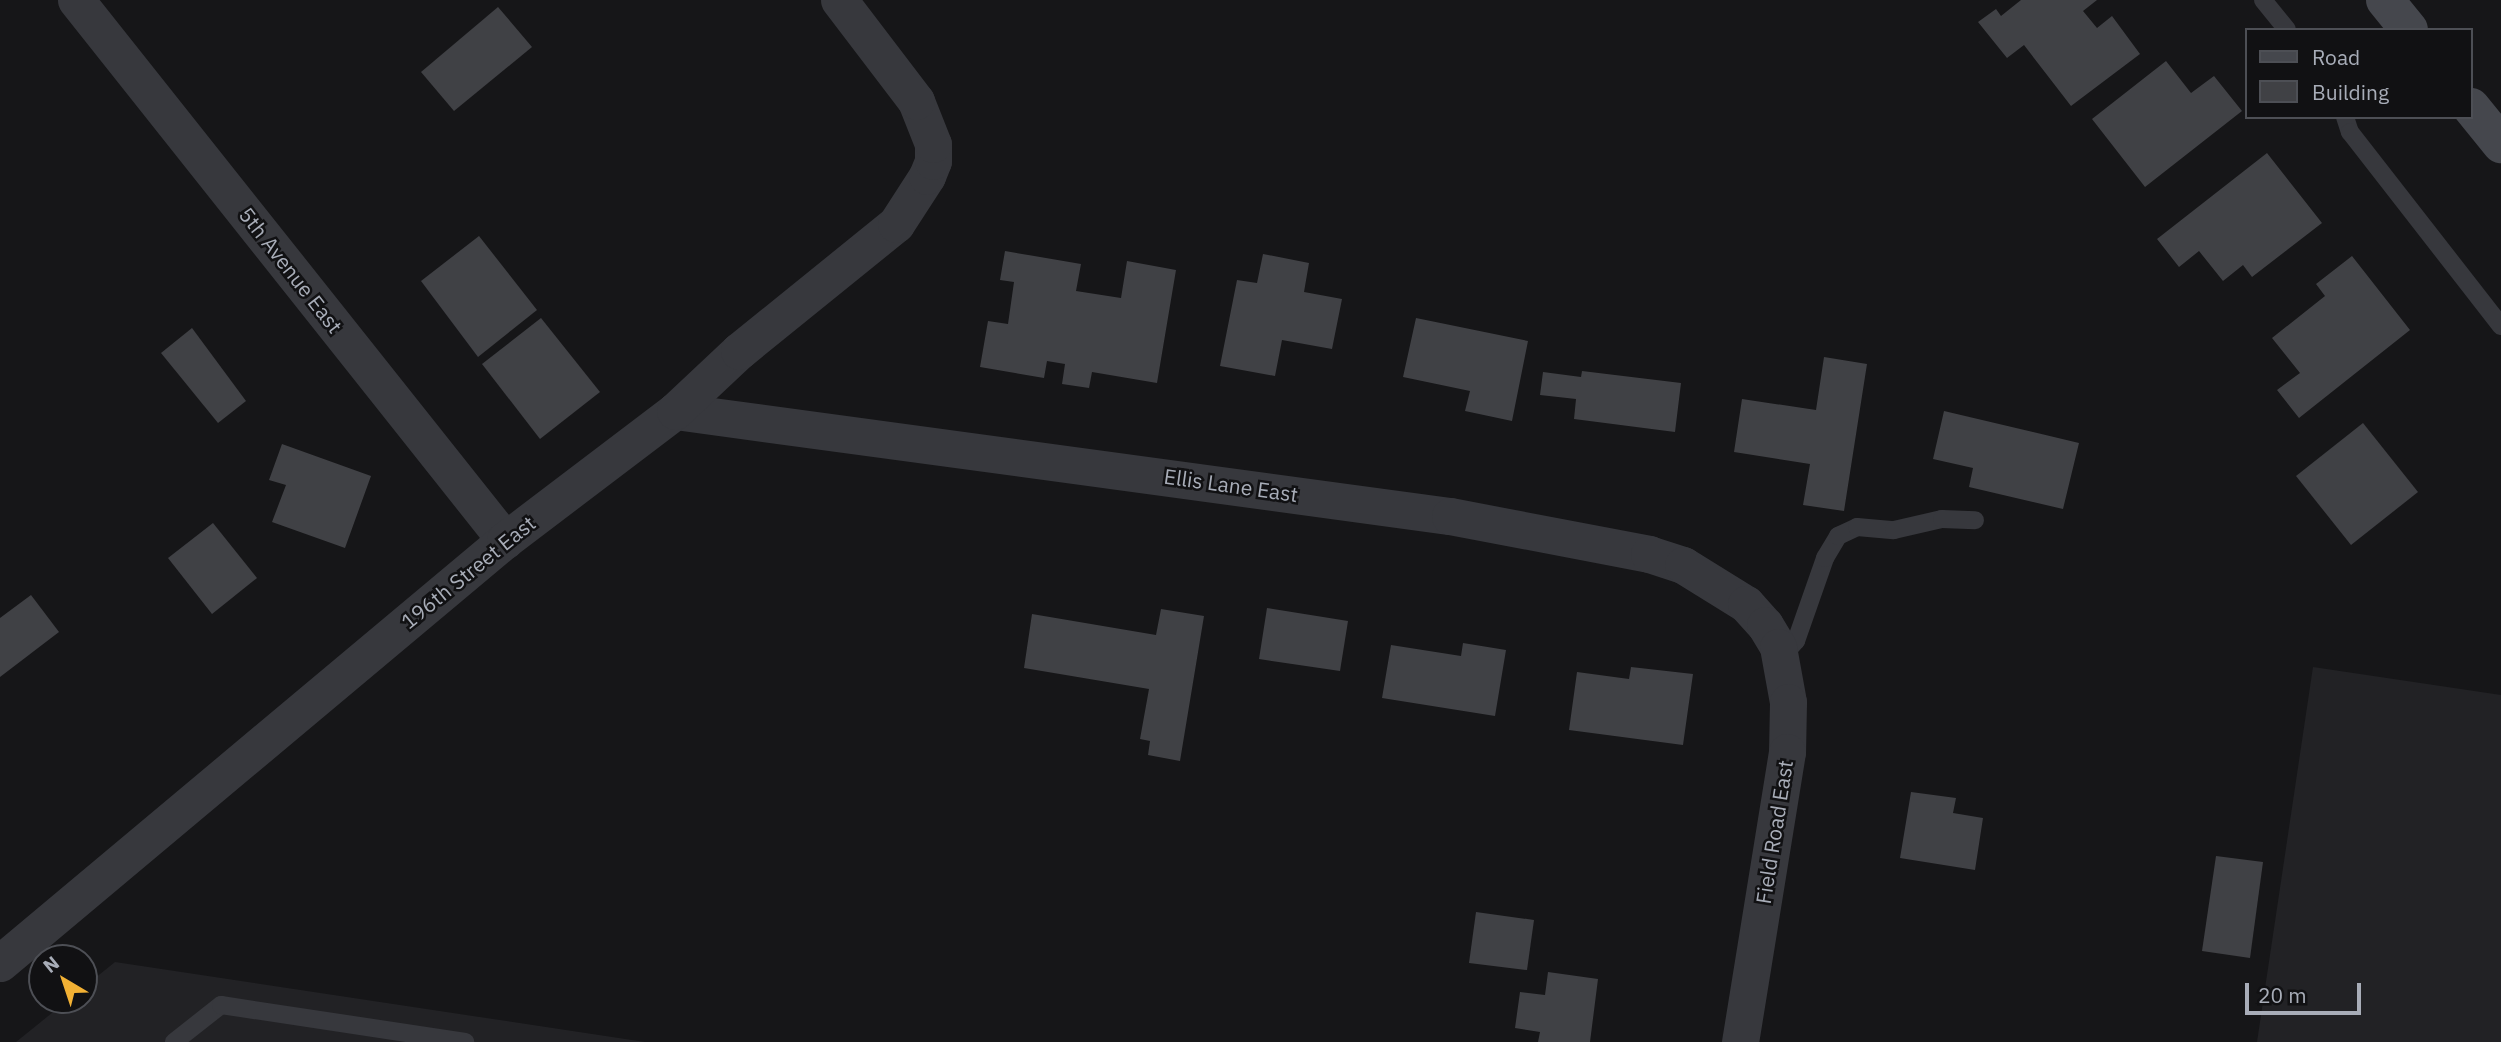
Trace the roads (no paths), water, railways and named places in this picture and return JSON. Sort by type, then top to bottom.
[{"type":"street","name":"5th Avenue East","points":[[76,0],[505,540]]},
{"type":"street","name":"196th Street East","points":[[0,962],[505,540],[675,411],[738,351],[896,224],[928,176],[933,161],[933,144],[916,101],[839,0]]},
{"type":"street","points":[[2385,0],[2407,28]]},
{"type":"street","points":[[2473,109],[2501,144]]},
{"type":"street","name":"Ellis Lane East","points":[[675,411],[1450,516],[1648,554],[1683,565],[1746,604],[1765,625]]},
{"type":"street","name":"Field Road East","points":[[1740,1042],[1787,752],[1788,702],[1778,647],[1765,625]]},
{"type":"lane","points":[[2263,0],[2285,28]]},
{"type":"lane","points":[[2346,119],[2350,132],[2501,326]]},
{"type":"lane","points":[[1780,659],[1796,641],[1825,558],[1838,536],[1857,527],[1894,530],[1942,519],[1975,520]]},
{"type":"lane","points":[[174,1042],[221,1005],[465,1042]]}]
